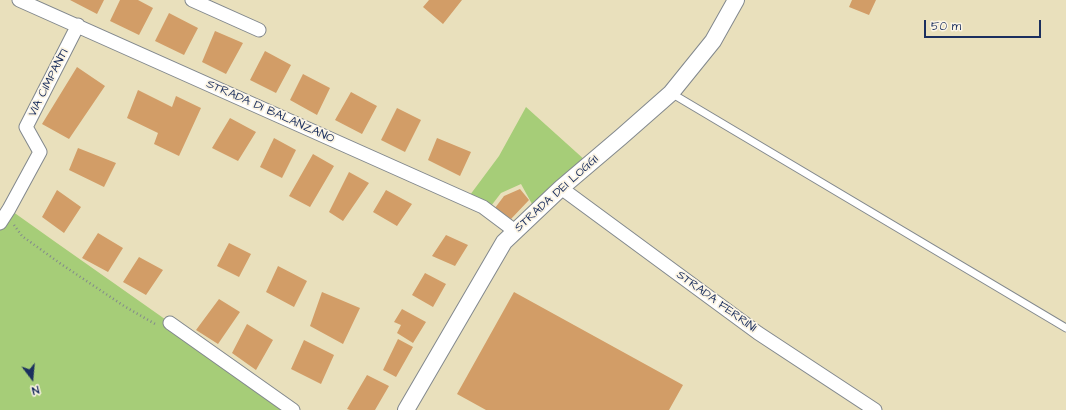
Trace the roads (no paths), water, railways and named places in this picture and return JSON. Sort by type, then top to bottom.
[{"type":"street","name":"STRADA DI BALANZANO","points":[[19,0],[43,4],[78,25],[483,207],[515,231]]},
{"type":"street","points":[[192,0],[259,30]]},
{"type":"street","name":"STRADA DEI LOGGI","points":[[406,410],[504,242],[561,188],[671,93],[713,41],[736,0]]},
{"type":"street","name":"VIA CIMPANTI","points":[[3,218],[40,152],[26,127],[78,25]]},
{"type":"street","name":"STRADA FERRINI","points":[[561,188],[758,332],[875,410]]},
{"type":"street","points":[[170,323],[293,410]]},
{"type":"lane","points":[[671,93],[1066,328]]}]
